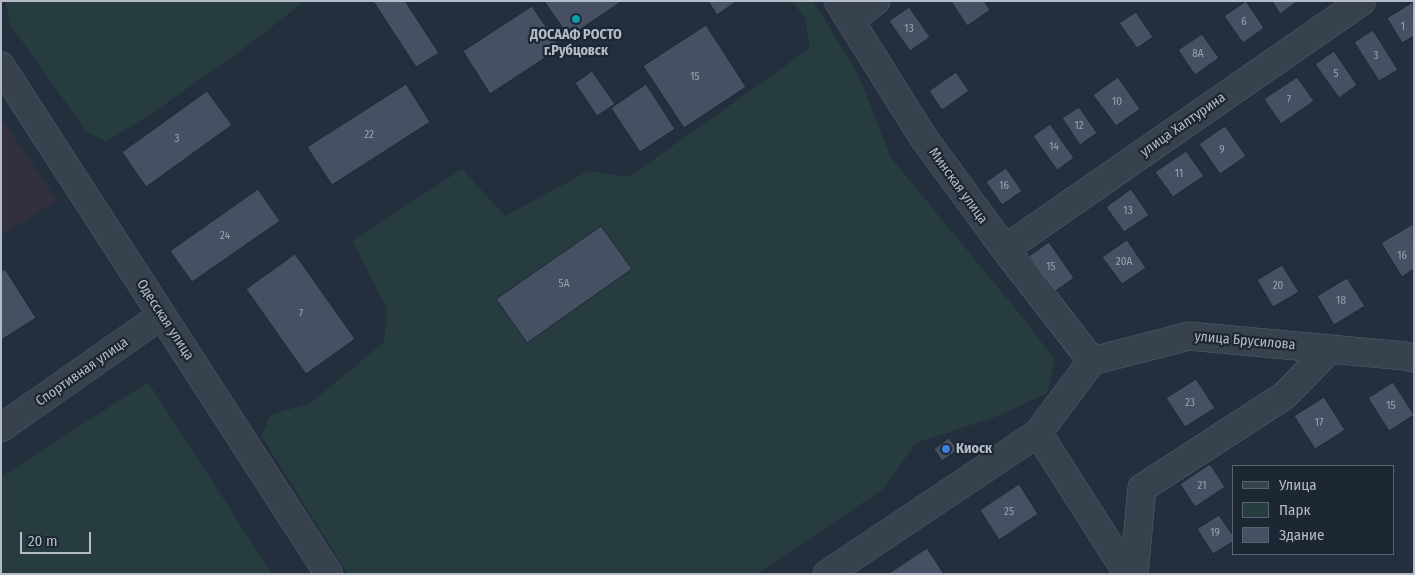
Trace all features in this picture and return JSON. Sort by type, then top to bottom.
[{"type":"street","points":[[844,11],[876,1]]},
{"type":"street","name":"улица Халтурина","points":[[1005,249],[1362,1]]},
{"type":"street","name":"Минская улица","points":[[844,11],[923,137],[1005,249],[1092,361]]},
{"type":"street","name":"Одесская улица","points":[[1,66],[329,574]]},
{"type":"street","name":"Спортивная улица","points":[[1,428],[162,315]]},
{"type":"street","name":"улица Брусилова","points":[[1092,361],[1189,336],[1414,358]]},
{"type":"street","points":[[1134,574],[1142,488],[1284,396],[1330,349]]},
{"type":"street","points":[[827,574],[1038,433],[1092,361]]},
{"type":"street","points":[[1038,433],[1128,574]]},
{"type":"shaded area","points":[[1,117],[57,200],[1,236]]},
{"type":"green space","points":[[5,1],[305,1],[243,49],[155,111],[106,142],[86,131],[10,24]]},
{"type":"green space","points":[[792,1],[813,1],[858,74],[891,158],[1015,308],[1055,360],[1047,393],[998,416],[916,443],[883,489],[757,574],[348,574],[262,437],[270,415],[311,403],[384,342],[387,309],[353,241],[462,169],[505,216],[588,171],[629,177],[810,48],[805,18]]},
{"type":"green space","points":[[148,382],[272,574],[1,574],[1,477]]},
{"type":"building","points":[[373,1],[405,1],[439,53],[416,67]]},
{"type":"building","name":"ДОСААФ РОСТО г.Рубцовск","points":[[544,1],[622,1],[569,37]]},
{"type":"building","points":[[708,1],[737,1],[717,15]]},
{"type":"building","points":[[951,1],[984,1],[990,10],[967,26]]},
{"type":"building","points":[[1246,1],[1264,28],[1243,43],[1224,16]]},
{"type":"building","points":[[1272,1],[1298,1],[1280,14]]},
{"type":"building","points":[[1413,2],[1414,36],[1402,43],[1387,18]]},
{"type":"building","points":[[532,6],[560,48],[490,94],[463,51]]},
{"type":"building","points":[[909,7],[930,37],[910,51],[889,21]]},
{"type":"building","points":[[1136,12],[1153,37],[1137,48],[1119,23]]},
{"type":"building","points":[[706,25],[746,87],[684,128],[643,66]]},
{"type":"building","points":[[1373,30],[1398,70],[1379,81],[1354,42]]},
{"type":"building","points":[[1202,34],[1219,58],[1195,75],[1178,50]]},
{"type":"building","points":[[1334,51],[1357,85],[1339,98],[1315,64]]},
{"type":"building","points":[[592,71],[615,104],[597,116],[575,83]]},
{"type":"building","points":[[956,72],[969,91],[942,110],[929,91]]},
{"type":"building","points":[[1118,77],[1140,109],[1116,126],[1093,95]]},
{"type":"building","points":[[1297,77],[1314,101],[1281,124],[1264,99]]},
{"type":"building","points":[[406,84],[430,122],[332,185],[307,147]]},
{"type":"building","points":[[646,84],[675,129],[640,152],[611,108]]},
{"type":"building","points":[[207,91],[232,125],[146,187],[122,152]]},
{"type":"building","points":[[1079,107],[1097,133],[1080,145],[1062,118]]},
{"type":"building","points":[[1050,124],[1074,158],[1057,170],[1033,136]]},
{"type":"building","points":[[1225,126],[1246,156],[1220,174],[1199,144]]},
{"type":"building","points":[[1186,151],[1204,176],[1173,197],[1155,172]]},
{"type":"building","points":[[1006,168],[1022,191],[1002,205],[986,182]]},
{"type":"building","points":[[258,189],[280,221],[192,282],[170,251]]},
{"type":"building","points":[[1131,189],[1149,215],[1124,232],[1106,207]]},
{"type":"building","points":[[1413,224],[1414,269],[1402,277],[1381,243]]},
{"type":"building","points":[[601,226],[632,269],[527,343],[496,299]]},
{"type":"building","points":[[1127,240],[1146,268],[1122,284],[1102,257]]},
{"type":"building","points":[[1049,242],[1074,278],[1054,292],[1029,256]]},
{"type":"building","points":[[295,254],[355,339],[306,374],[246,289]]},
{"type":"building","points":[[1282,265],[1299,292],[1273,307],[1257,280]]},
{"type":"building","points":[[5,269],[36,318],[1,340],[1,272]]},
{"type":"building","points":[[1347,278],[1365,306],[1334,325],[1317,296]]},
{"type":"building","points":[[1196,379],[1215,408],[1185,427],[1166,398]]},
{"type":"building","points":[[1393,382],[1414,415],[1389,431],[1368,398]]},
{"type":"building","points":[[1324,397],[1345,430],[1315,449],[1294,416]]},
{"type":"building","name":"Киоск","points":[[949,438],[958,450],[942,461],[934,449]]},
{"type":"building","points":[[1210,464],[1225,487],[1195,507],[1180,484]]},
{"type":"building","points":[[1019,484],[1038,514],[999,540],[980,510]]},
{"type":"building","points":[[1219,515],[1232,534],[1232,542],[1213,554],[1197,529]]},
{"type":"building","points":[[927,548],[944,574],[888,574]]},
{"type":"place","name":"ДОСААФ РОСТО г.Рубцовск","points":[[576,19]]},
{"type":"place","name":"Киоск","points":[[946,449]]}]
